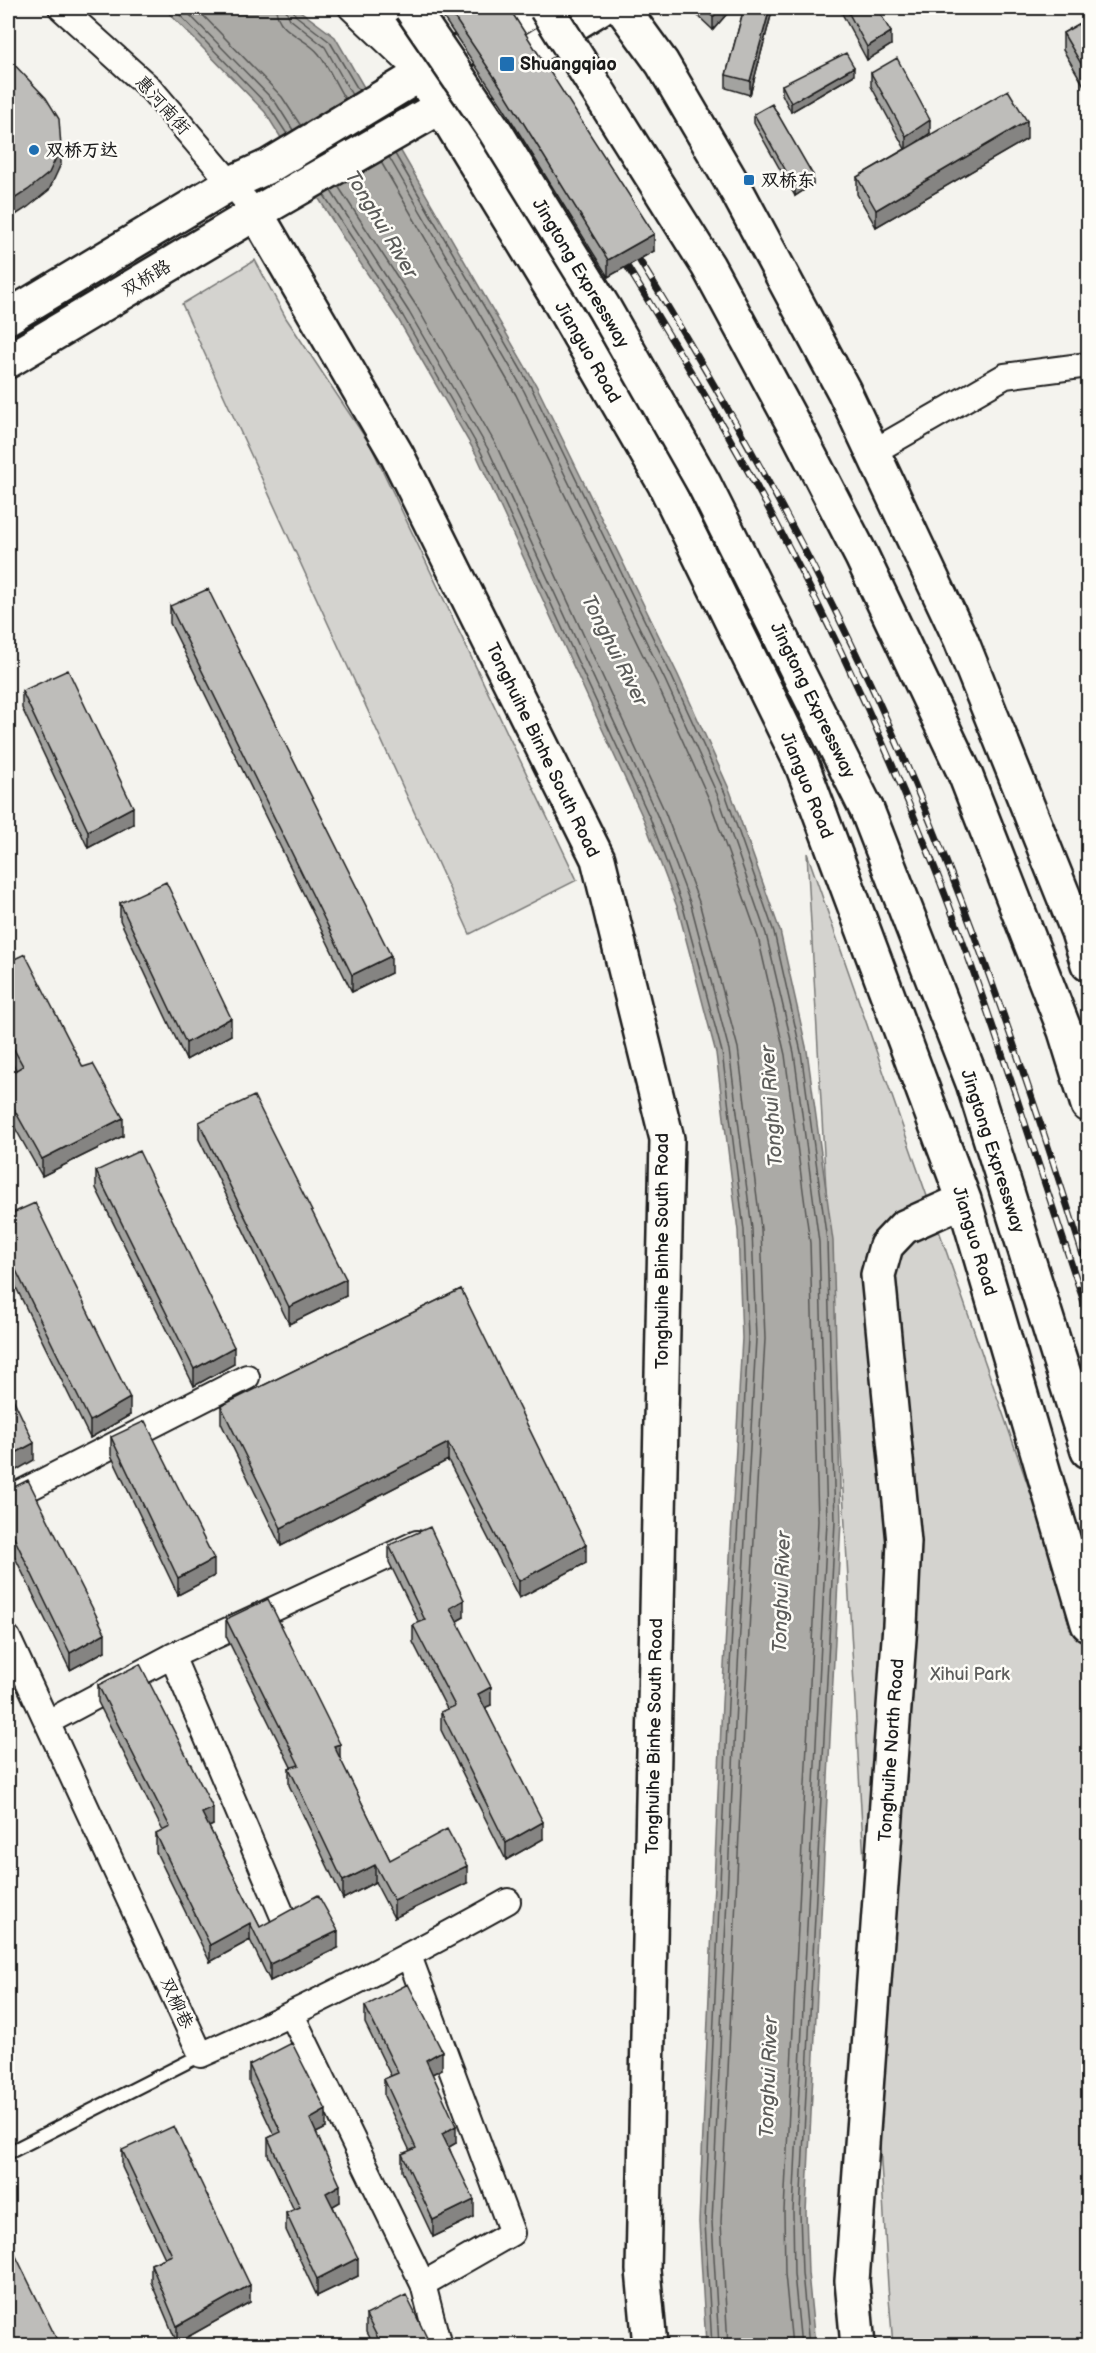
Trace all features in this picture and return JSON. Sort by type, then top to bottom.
[{"type":"main road","name":"Jianguo Road","points":[[387,8],[421,74],[558,299],[664,483],[802,765],[964,1200],[1089,1624]]},
{"type":"main road","name":"Jingtong Expressway","points":[[411,8],[495,131],[604,308],[693,463],[867,810],[973,1083],[1089,1451]]},
{"type":"main road","points":[[8,316],[231,183],[269,166],[536,8]]},
{"type":"main road","points":[[546,8],[719,287],[862,557],[965,774],[1065,1031],[1089,1105]]},
{"type":"main road","name":"双桥路","points":[[8,361],[256,213],[442,106],[600,8]]},
{"type":"main road","points":[[622,8],[662,63],[738,193],[844,391],[961,640],[1083,929],[1089,964]]},
{"type":"main road","name":"Tonghuihe Binhe South Road","points":[[256,213],[397,455],[598,859],[667,1139],[643,2270],[650,2346]]},
{"type":"main road","name":"Tonghuihe North Road","points":[[858,2346],[852,2281],[900,1625],[904,1542],[878,1275],[886,1246],[904,1227],[964,1200]]},
{"type":"street","name":"惠河南街","points":[[61,8],[151,89],[256,213]]},
{"type":"street","points":[[351,8],[421,74]]},
{"type":"street","points":[[873,452],[1005,376],[1089,365]]},
{"type":"street","points":[[8,1499],[247,1377]]},
{"type":"street","points":[[48,1722],[172,1656],[417,1543]]},
{"type":"street","name":"双柳巷","points":[[8,1638],[201,2055]]},
{"type":"street","points":[[172,1656],[284,1919]]},
{"type":"street","points":[[201,2055],[292,2015],[409,1956],[508,1901]]},
{"type":"street","points":[[409,1956],[512,2233],[423,2284]]},
{"type":"street","points":[[292,2015],[423,2284],[439,2346]]},
{"type":"lane","points":[[8,2153],[201,2055]]},
{"type":"green space","points":[[255,260],[286,318],[371,446],[577,880],[470,934],[182,304]]},
{"type":"green space","name":"Xihui Park","points":[[807,853],[1088,1657],[1088,2345],[893,2345]]},
{"type":"water","name":"Tonghui River","points":[[164,8],[296,8],[335,37],[536,385],[678,675],[730,791],[780,931],[807,1051],[833,1241],[841,1521],[806,2212],[808,2273],[815,2345],[706,2345],[699,2222],[722,1703],[742,1338],[738,1231],[716,1053],[678,909],[644,820],[476,454],[398,319],[344,239],[265,112]]},
{"type":"building","points":[[448,8],[509,8],[654,234],[608,260],[503,90]]},
{"type":"building","points":[[702,8],[721,8],[713,17]]},
{"type":"building","points":[[744,8],[770,8],[750,81],[726,75]]},
{"type":"building","points":[[846,8],[877,8],[891,32],[867,47]]},
{"type":"building","points":[[1089,18],[1089,77],[1063,33]]},
{"type":"building","points":[[846,53],[854,67],[791,103],[782,85]]},
{"type":"building","name":"双桥万达","points":[[8,58],[46,98],[59,119],[61,147],[49,173],[8,203]]},
{"type":"building","points":[[897,58],[930,120],[906,136],[871,73]]},
{"type":"building","points":[[1008,90],[1027,121],[876,210],[857,177]]},
{"type":"building","points":[[772,104],[813,175],[795,187],[754,114]]},
{"type":"building","points":[[208,589],[391,956],[352,975],[170,606]]},
{"type":"building","points":[[68,670],[133,807],[88,831],[22,691]]},
{"type":"building","points":[[166,882],[231,1018],[186,1043],[120,903]]},
{"type":"building","points":[[25,954],[83,1067],[93,1064],[123,1118],[42,1159],[10,1102],[8,1103],[8,1075],[23,1066],[10,1042],[8,1044],[8,962]]},
{"type":"building","points":[[254,1096],[346,1279],[289,1307],[199,1122]]},
{"type":"building","points":[[139,1151],[234,1347],[194,1369],[96,1171]]},
{"type":"building","points":[[35,1203],[130,1398],[90,1421],[8,1254],[8,1215]]},
{"type":"building","points":[[461,1289],[586,1545],[519,1581],[448,1443],[281,1528],[221,1406]]},
{"type":"building","points":[[8,1388],[34,1443],[8,1457]]},
{"type":"building","points":[[145,1421],[214,1559],[178,1578],[111,1437]]},
{"type":"building","points":[[28,1480],[105,1633],[70,1653],[8,1525],[8,1490]]},
{"type":"building","points":[[430,1527],[464,1600],[450,1608],[491,1687],[478,1694],[543,1822],[506,1843],[441,1712],[455,1706],[413,1625],[425,1620],[389,1545]]},
{"type":"building","points":[[268,1599],[340,1744],[334,1746],[390,1860],[447,1829],[467,1866],[394,1900],[375,1865],[343,1881],[289,1768],[299,1765],[226,1619]]},
{"type":"building","points":[[140,1664],[213,1808],[202,1813],[260,1927],[318,1895],[338,1931],[270,1964],[250,1923],[210,1945],[156,1834],[170,1827],[98,1685]]},
{"type":"building","points":[[408,1984],[442,2051],[426,2060],[456,2126],[442,2134],[474,2200],[433,2220],[402,2154],[416,2148],[384,2079],[398,2073],[365,2006]]},
{"type":"building","points":[[292,2043],[326,2110],[310,2119],[340,2185],[326,2193],[358,2258],[317,2279],[286,2213],[300,2207],[268,2138],[281,2132],[249,2065]]},
{"type":"building","points":[[174,2126],[250,2285],[177,2326],[151,2264],[172,2255],[122,2150]]},
{"type":"building","points":[[12,2248],[60,2346],[8,2346],[8,2250]]},
{"type":"building","points":[[406,2295],[431,2346],[382,2346],[366,2315]]},
{"type":"railway","points":[[630,245],[737,424],[803,546],[893,734],[974,933],[1088,1271]]},
{"type":"railway","points":[[619,253],[704,393],[764,500],[824,616],[880,737],[954,917],[1088,1314]]},
{"type":"place","name":"Shuangqiao","points":[[507,64]]},
{"type":"place","name":"双桥万达","points":[[34,150]]},
{"type":"place","name":"双桥东","points":[[749,180]]}]
